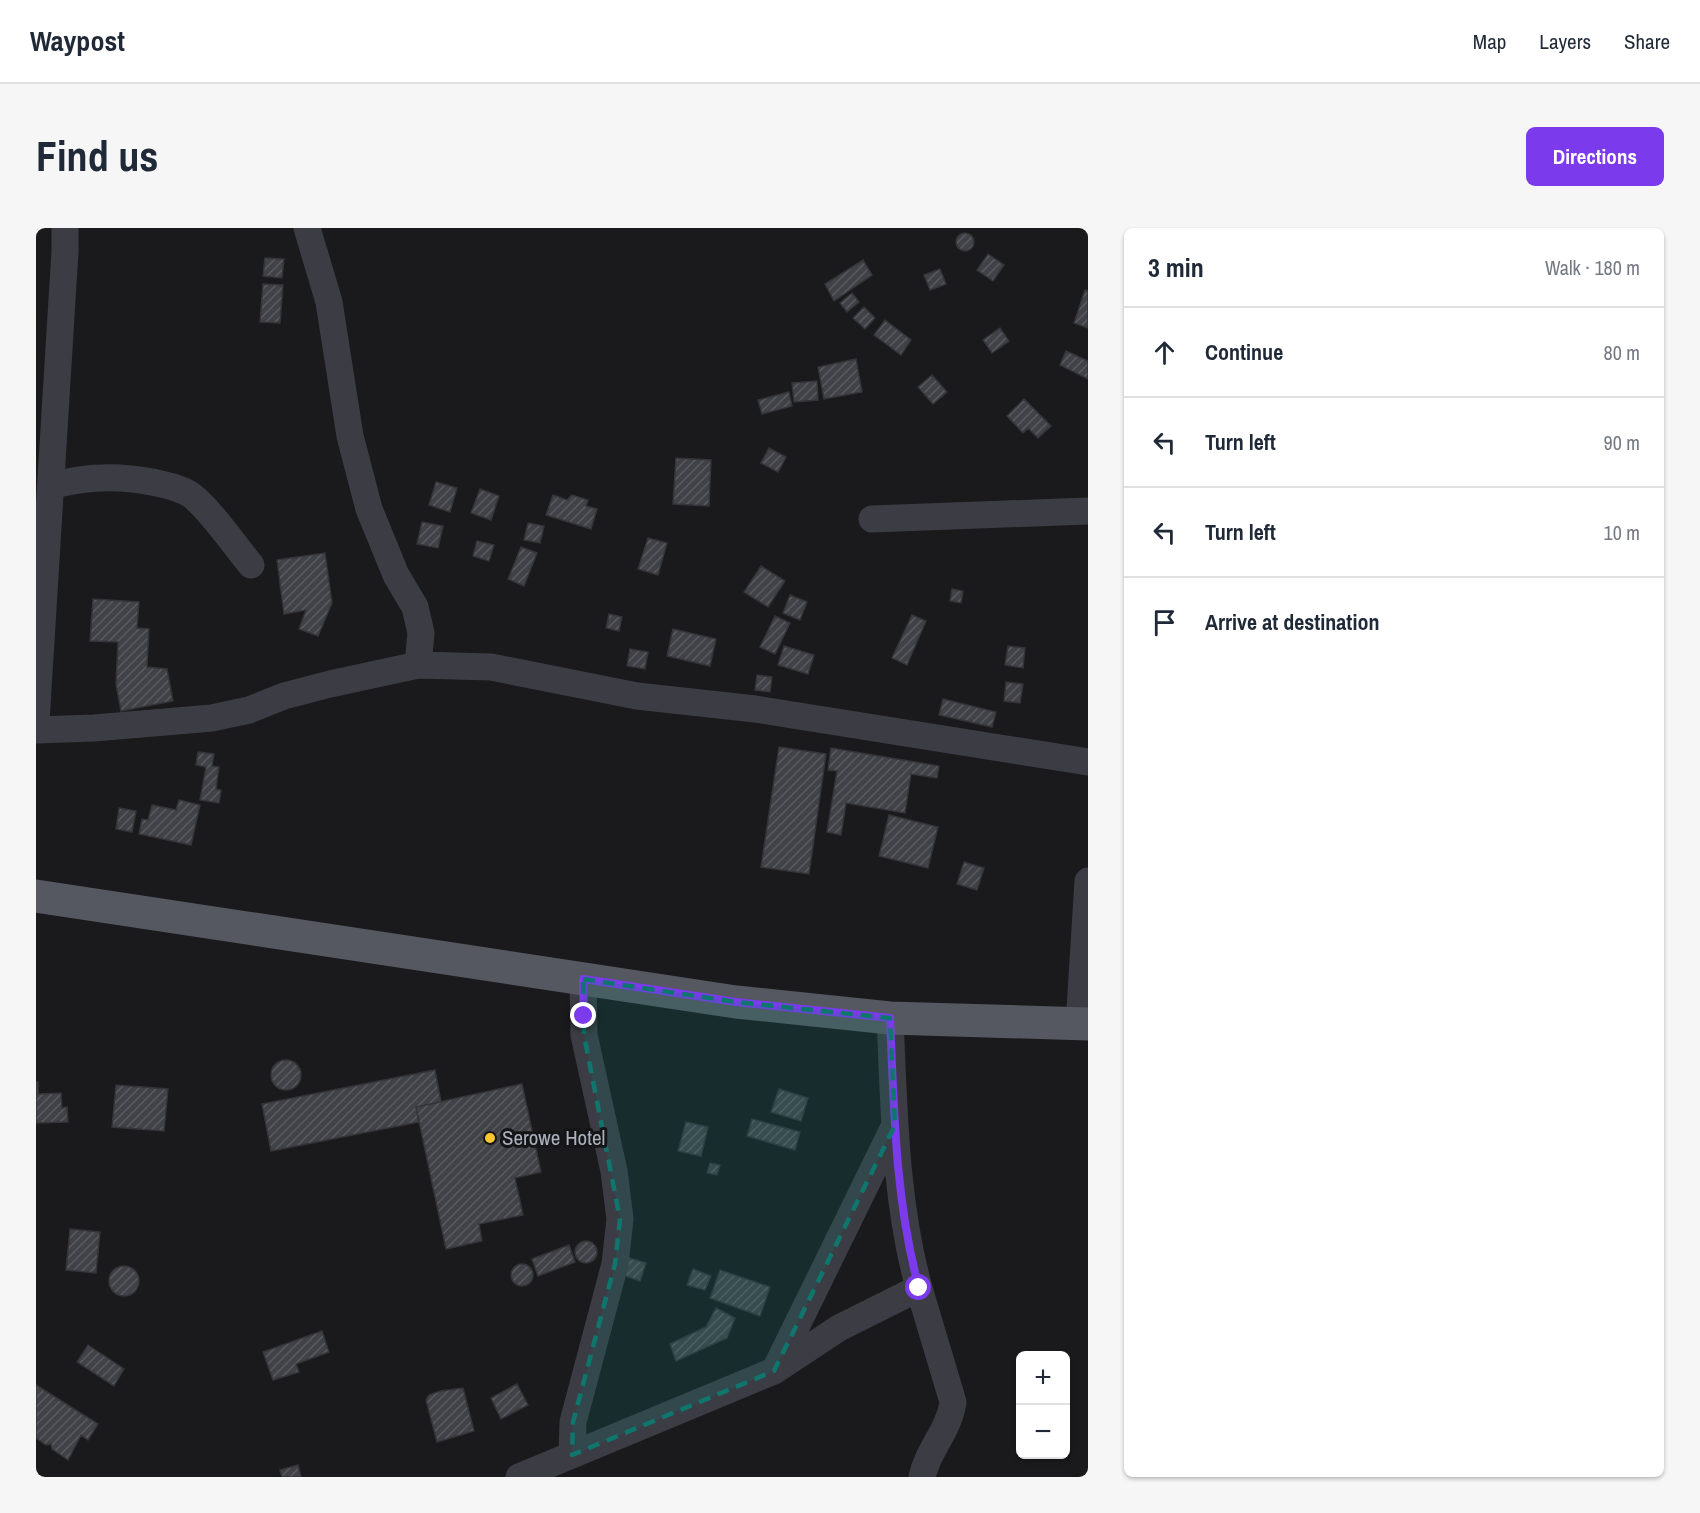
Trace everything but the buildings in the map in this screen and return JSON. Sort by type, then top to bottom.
[{"type":"main road","points":[[36,896],[736,1002],[890,1018],[1083,1024]]},
{"type":"street","points":[[36,722],[65,228]]},
{"type":"street","points":[[307,228],[329,302],[350,436],[369,509],[396,575],[415,607],[421,633],[418,665]]},
{"type":"street","points":[[51,486],[75,479],[99,477],[128,478],[176,487],[198,502],[252,565]]},
{"type":"street","points":[[872,519],[1088,512]]},
{"type":"street","points":[[36,730],[94,728],[212,718],[249,710],[284,696],[321,686],[418,665],[491,667],[637,696],[754,709],[1088,762]]},
{"type":"street","points":[[1083,1024],[1088,881]]},
{"type":"street","points":[[572,1455],[573,1422],[615,1264],[620,1219],[614,1170],[584,1035],[583,979]]},
{"type":"street","points":[[890,1018],[895,1125],[908,1250],[953,1402],[950,1417],[933,1448],[922,1477]]},
{"type":"street","points":[[774,1371],[895,1125]]},
{"type":"street","points":[[519,1477],[774,1371],[839,1328],[919,1288]]},
{"type":"highlighted area","points":[[583,979],[736,1002],[890,1018],[895,1125],[774,1371],[572,1455],[573,1422],[615,1264],[620,1219],[584,1035]]},
{"type":"place","name":"Serowe Hotel","points":[[490,1138]]},
{"type":"route","points":[[584,1016],[583,979],[736,1002],[890,1018],[900,1185],[908,1250],[919,1288]]}]
